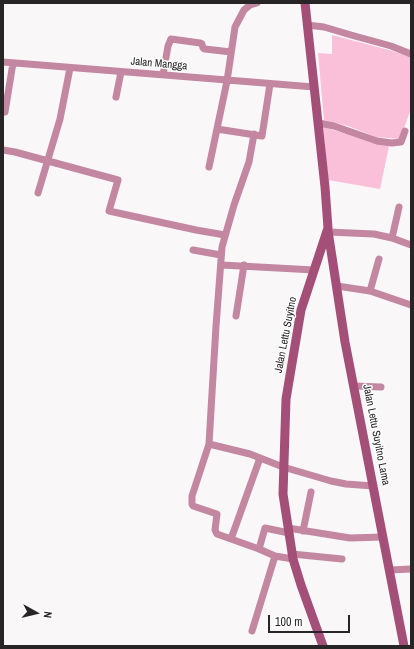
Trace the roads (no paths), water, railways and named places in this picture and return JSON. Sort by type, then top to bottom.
[{"type":"main road","name":"Jalan Lettu Suyitno","points":[[303,3],[307,25],[318,123],[328,230],[301,310],[286,399],[283,494],[293,556],[301,585],[323,646]]},
{"type":"main road","name":"Jalan Lettu Suyitno Lama","points":[[328,230],[345,342],[404,646]]},
{"type":"main road","points":[[320,254],[324,250],[328,249],[332,256]]},
{"type":"street","points":[[209,167],[227,81],[235,27],[241,16],[250,5],[257,3]]},
{"type":"street","points":[[307,25],[324,27],[391,46],[411,54]]},
{"type":"street","points":[[163,75],[168,46],[171,39],[200,42],[205,49],[231,52]]},
{"type":"street","name":"Jalan Mangga","points":[[3,62],[314,87]]},
{"type":"street","points":[[5,112],[13,63]]},
{"type":"street","points":[[38,193],[60,119],[70,68]]},
{"type":"street","points":[[116,97],[121,72]]},
{"type":"street","points":[[217,128],[262,136],[270,84]]},
{"type":"street","points":[[318,123],[334,126],[377,141],[392,143],[401,142],[405,131]]},
{"type":"street","points":[[254,134],[249,162],[225,235],[221,255],[222,264],[216,326],[209,444],[192,496],[192,504],[193,506],[218,514],[215,532],[217,534],[259,548],[275,556],[342,559]]},
{"type":"street","points":[[3,150],[47,160],[118,180],[109,211],[225,235]]},
{"type":"street","points":[[392,238],[399,207]]},
{"type":"street","points":[[328,230],[362,233],[392,238],[411,245]]},
{"type":"street","points":[[193,250],[221,255]]},
{"type":"street","points":[[370,291],[379,259]]},
{"type":"street","points":[[222,264],[314,270]]},
{"type":"street","points":[[236,316],[244,265]]},
{"type":"street","points":[[337,286],[370,291],[411,305]]},
{"type":"street","points":[[354,386],[381,387]]},
{"type":"street","points":[[209,444],[260,458],[283,467],[346,484],[373,486]]},
{"type":"street","points":[[231,539],[260,458]]},
{"type":"street","points":[[304,530],[311,492]]},
{"type":"street","points":[[259,548],[265,528],[288,531],[304,530],[350,538],[383,537]]},
{"type":"street","points":[[252,631],[275,556]]},
{"type":"street","points":[[390,570],[411,569]]}]
